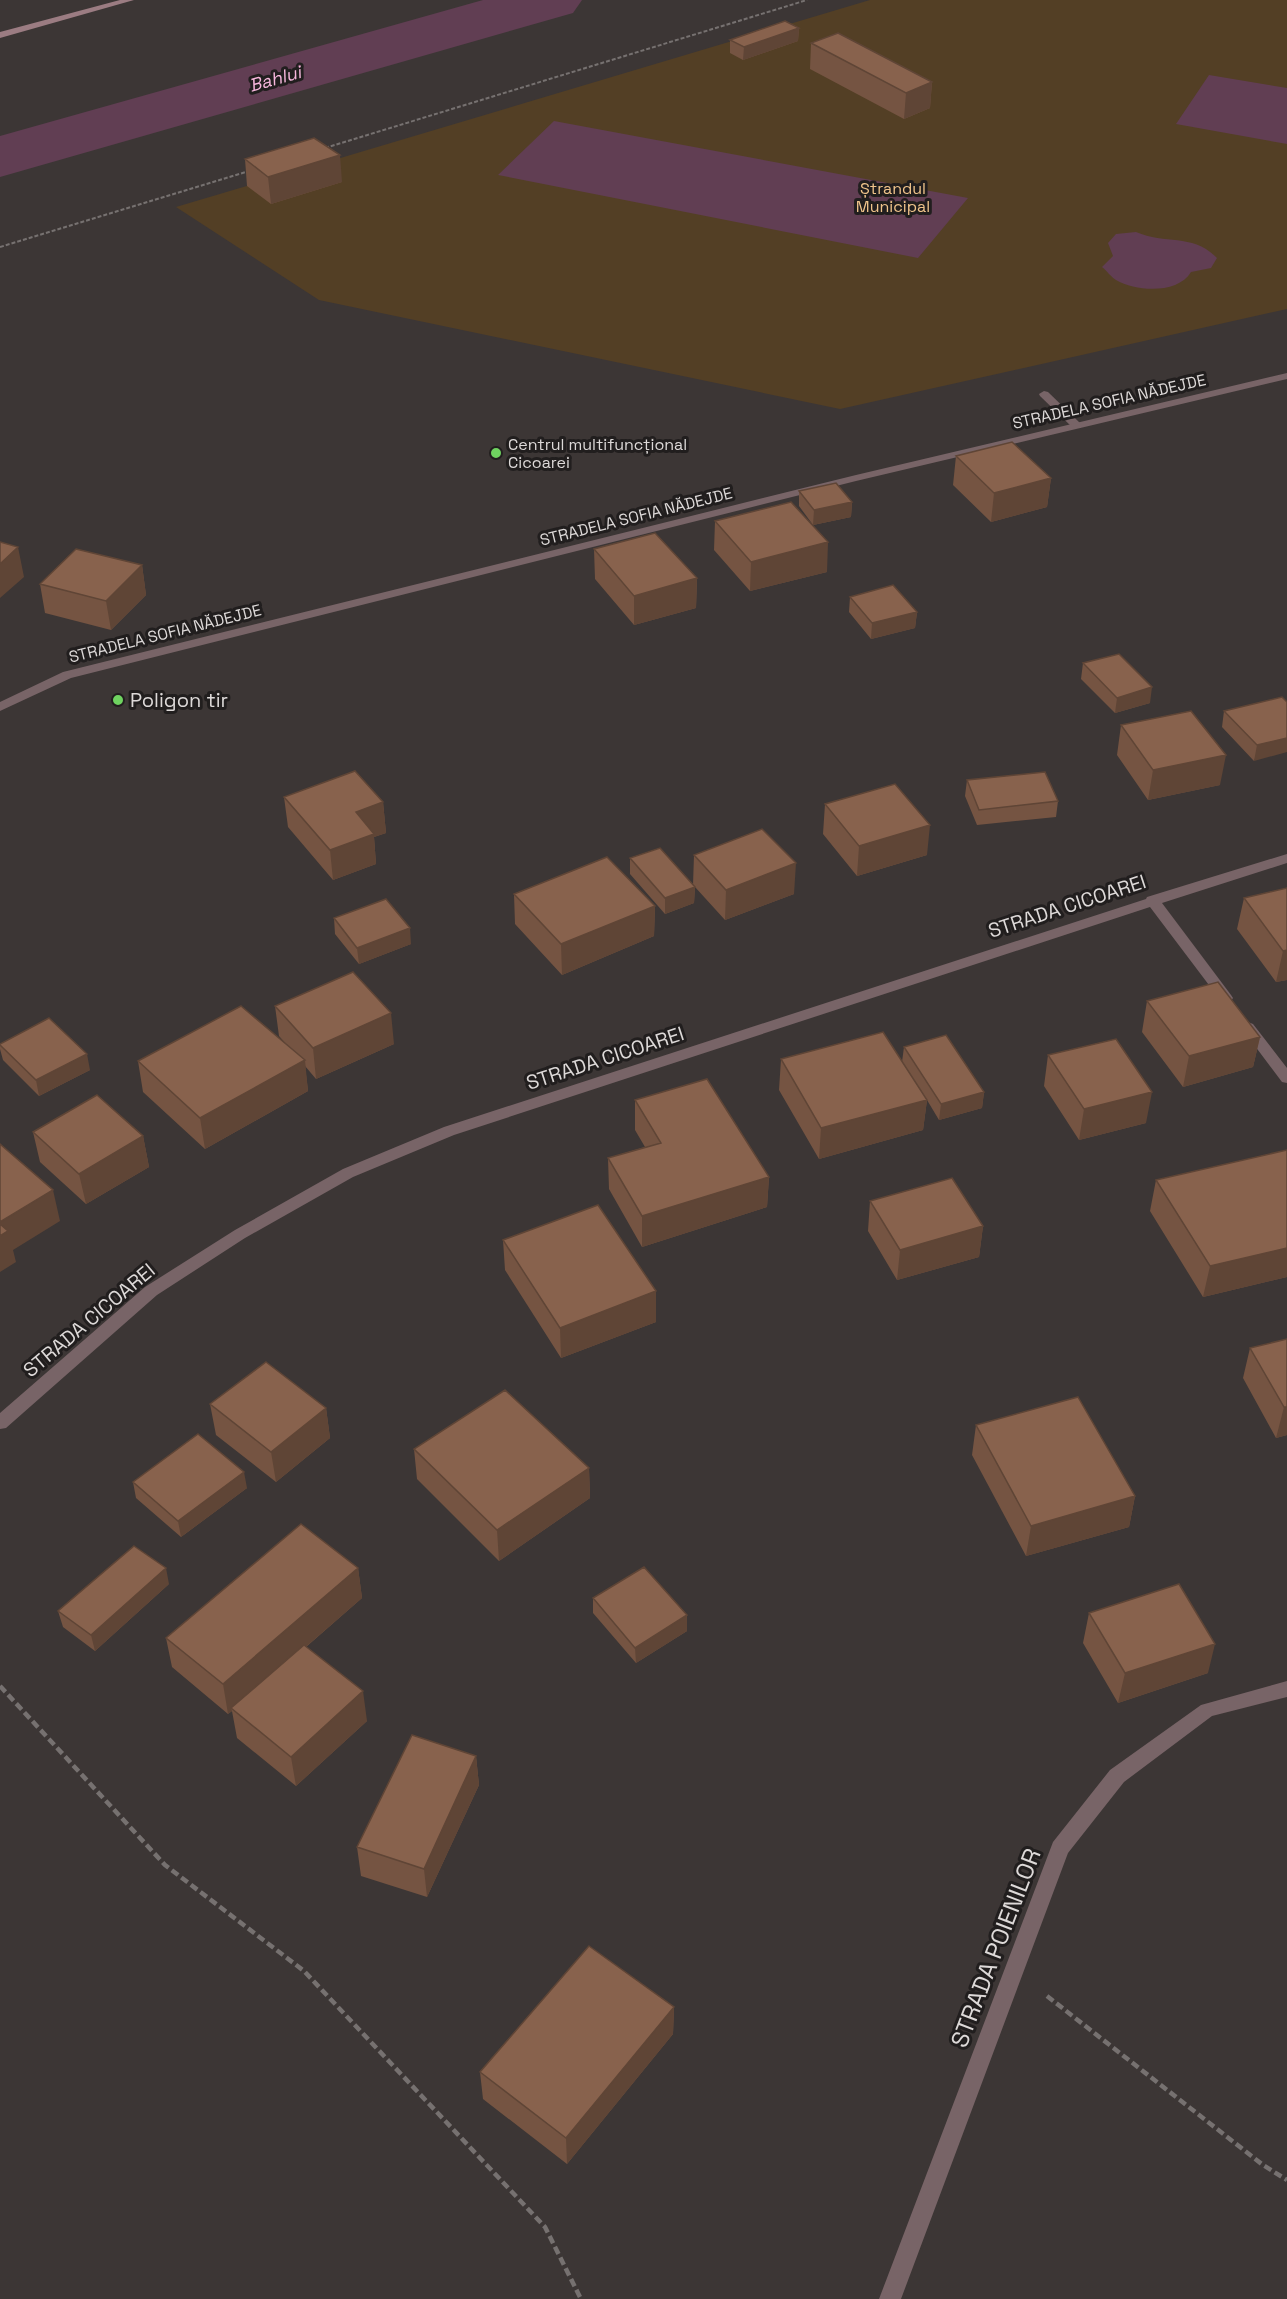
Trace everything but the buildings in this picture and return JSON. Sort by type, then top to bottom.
[{"type":"street","points":[[0,34],[129,0]]},
{"type":"street","name":"STRADELA SOFIA NĂDEJDE","points":[[0,707],[67,675],[834,484],[1287,376]]},
{"type":"street","points":[[1044,394],[1077,426]]},
{"type":"street","name":"STRADA CICOAREI","points":[[0,1423],[151,1291],[240,1234],[348,1173],[449,1131],[1152,900],[1287,858]]},
{"type":"street","points":[[1152,900],[1287,1078]]},
{"type":"street","name":"STRADA POIENILOR","points":[[890,2299],[1060,1848],[1118,1776],[1207,1710],[1287,1689]]},
{"type":"path","points":[[314,151],[807,0]]},
{"type":"path","points":[[0,247],[257,168]]},
{"type":"path","points":[[0,1686],[165,1865],[304,1971],[544,2227],[581,2299]]},
{"type":"path","points":[[1014,1970],[1263,2164],[1287,2180]]},
{"type":"green space","name":"Ștrandul Municipal","points":[[870,0],[1287,0],[1287,309],[840,409],[319,300],[176,207]]},
{"type":"shaded area","points":[[1209,75],[1287,88],[1287,144],[1176,124]]},
{"type":"shaded area","points":[[554,121],[968,198],[918,258],[498,175]]},
{"type":"shaded area","points":[[1136,232],[1147,236],[1189,242],[1208,250],[1217,258],[1211,268],[1191,272],[1177,284],[1167,287],[1146,289],[1125,284],[1114,279],[1102,267],[1113,256],[1108,243],[1116,234]]},
{"type":"waterway","name":"Bahlui","points":[[0,157],[551,0]]},
{"type":"place","name":"Centrul multifuncțional Cicoarei","points":[[496,453]]},
{"type":"place","name":"Poligon tir","points":[[118,700]]}]
